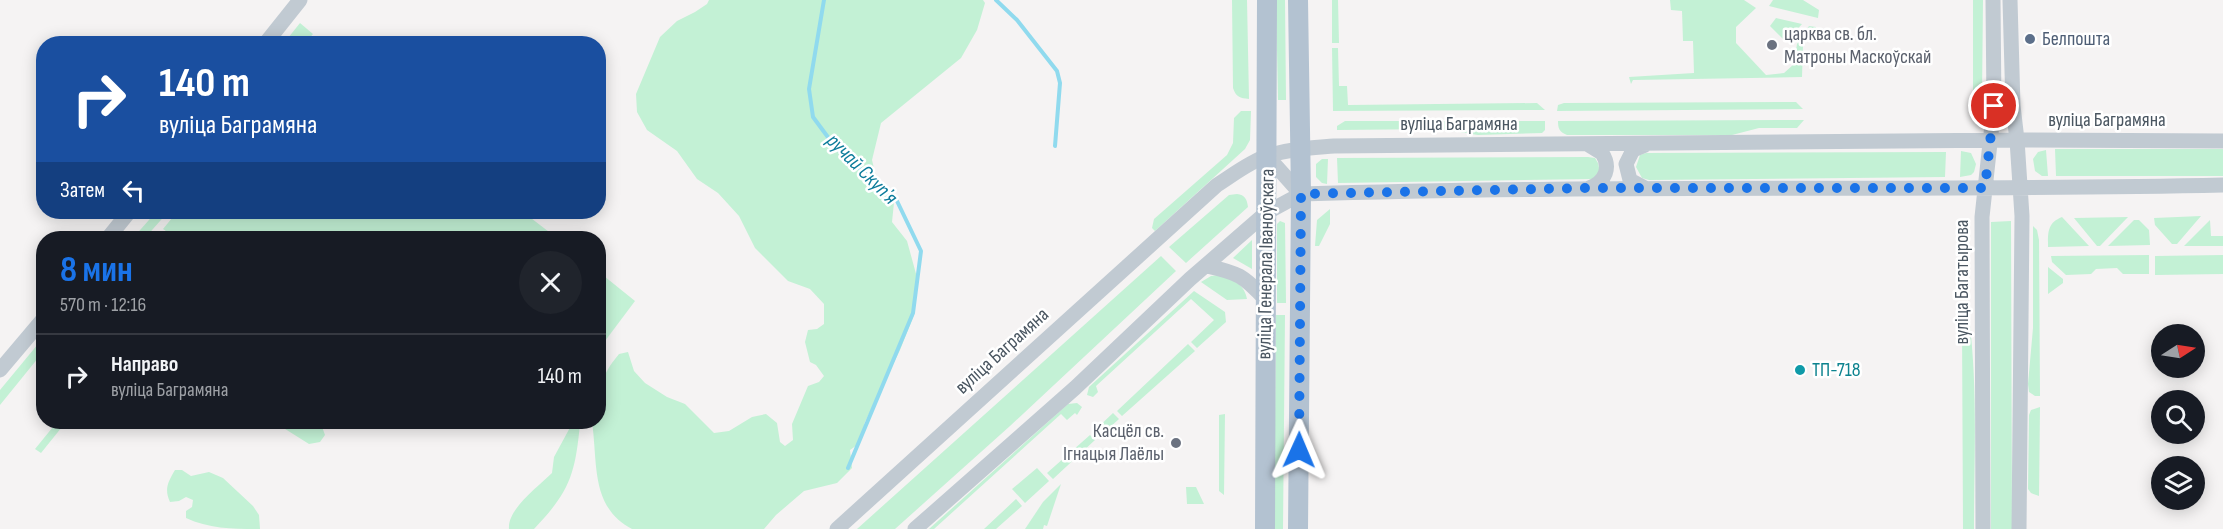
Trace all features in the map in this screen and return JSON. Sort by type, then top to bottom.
[{"type":"main road","name":"вуліца Генерала Іваноўскага","points":[[1265,529],[1267,0]]},
{"type":"main road","name":"вуліца Генерала Іваноўскага","points":[[1298,0],[1301,194],[1298,529]]},
{"type":"street","points":[[271,36],[300,0]]},
{"type":"street","name":"вуліца Багатырова","points":[[1983,529],[1982,217],[1994,106],[1993,0]]},
{"type":"street","points":[[2010,0],[2013,106],[2020,187],[2019,529]]},
{"type":"street","name":"вуліца Баграмяна","points":[[837,529],[1217,185],[1246,166],[1267,156],[1300,148],[1334,146],[2017,140],[2223,141]]},
{"type":"street","points":[[1588,145],[1602,153],[1607,167],[1603,178],[1589,188]]},
{"type":"street","points":[[1648,145],[1634,150],[1627,159],[1626,169],[1634,184],[1650,188]]},
{"type":"street","points":[[1267,156],[1301,194]]},
{"type":"street","points":[[915,529],[1075,388],[1266,213],[1301,194],[1589,188],[1985,188],[2223,185]]},
{"type":"street","points":[[114,231],[123,219]]},
{"type":"street","points":[[1207,266],[1230,271],[1248,280],[1265,298]]},
{"type":"street","points":[[0,370],[36,327]]},
{"type":"green space","points":[[709,0],[983,0],[985,3],[977,30],[961,58],[881,123],[872,160],[876,177],[895,193],[892,222],[907,241],[918,281],[914,315],[900,350],[865,422],[860,443],[850,450],[852,468],[837,483],[804,491],[776,515],[764,529],[632,529],[618,520],[602,496],[598,483],[593,429],[606,429],[606,373],[619,354],[628,352],[634,371],[645,383],[667,397],[685,404],[714,433],[729,431],[752,417],[766,414],[777,423],[780,442],[785,446],[793,440],[792,424],[808,386],[819,382],[824,376],[816,365],[810,362],[805,342],[808,330],[817,329],[824,324],[824,304],[810,289],[788,281],[755,248],[739,216],[718,193],[697,179],[677,151],[647,130],[637,112],[636,94],[660,37],[677,21],[707,4]]},
{"type":"green space","points":[[1232,0],[1247,0],[1249,99],[1239,96],[1233,88]]},
{"type":"green space","points":[[1276,0],[1285,0],[1286,100],[1278,100]]},
{"type":"green space","points":[[1332,0],[1338,0],[1339,43],[1332,43]]},
{"type":"green space","points":[[1670,0],[1744,0],[1756,8],[1736,27],[1736,43],[1766,75],[1784,73],[1794,64],[1797,44],[1809,26],[1816,27],[1816,31],[1809,33],[1803,45],[1802,77],[1633,80],[1631,84],[1629,77],[1694,73],[1693,41],[1683,41],[1682,11],[1671,10]]},
{"type":"green space","points":[[1773,0],[1803,0],[1819,10],[1818,18],[1769,6]]},
{"type":"green space","points":[[1973,0],[1983,0],[1982,97],[1973,95]]},
{"type":"green space","points":[[1776,18],[1802,24],[1786,42],[1770,26]]},
{"type":"green space","points":[[300,23],[313,34],[311,36],[290,36]]},
{"type":"green space","points":[[1332,48],[1338,48],[1339,86],[1347,86],[1348,105],[1537,103],[1545,110],[1333,111]]},
{"type":"green space","points":[[1796,102],[1803,109],[1557,111],[1558,105],[1564,103]]},
{"type":"green space","points":[[1241,111],[1251,111],[1250,140],[1245,149],[1155,231],[1152,228],[1154,219],[1227,155],[1233,143],[1234,118]]},
{"type":"green space","points":[[1804,120],[1797,128],[1759,128],[1732,135],[1567,135],[1562,133],[1558,126],[1558,121]]},
{"type":"green space","points":[[1345,121],[1545,121],[1545,130],[1542,133],[1478,135],[1441,129],[1337,130],[1337,126]]},
{"type":"green space","points":[[2055,149],[2223,149],[2223,176],[2056,176]]},
{"type":"green space","points":[[2046,150],[2048,176],[2042,176],[2035,171],[2033,159],[2038,152]]},
{"type":"green space","points":[[1961,151],[1971,153],[1976,164],[1971,175],[1960,177]]},
{"type":"green space","points":[[1946,152],[1945,177],[1649,180],[1642,178],[1636,167],[1640,155],[1646,153]]},
{"type":"green space","points":[[1337,158],[1595,158],[1598,163],[1600,172],[1593,179],[1338,183]]},
{"type":"green space","points":[[1322,159],[1328,159],[1327,184],[1322,183],[1316,177],[1316,164]]},
{"type":"green space","points":[[1237,194],[1245,198],[1248,207],[1186,263],[1169,247],[1229,195]]},
{"type":"green space","points":[[1330,209],[1330,224],[1319,246],[1315,246],[1317,220]]},
{"type":"green space","points":[[2201,216],[2177,244],[2172,244],[2155,225],[2154,218]]},
{"type":"green space","points":[[2062,217],[2089,246],[2048,247],[2048,233],[2051,225]]},
{"type":"green space","points":[[2128,217],[2100,246],[2097,246],[2074,218]]},
{"type":"green space","points":[[150,219],[162,219],[151,231],[139,231]]},
{"type":"green space","points":[[171,219],[532,219],[548,231],[166,231],[163,229]]},
{"type":"green space","points":[[2134,220],[2139,220],[2149,230],[2150,245],[2108,246]]},
{"type":"green space","points":[[2210,220],[2211,236],[2223,236],[2223,246],[2184,246]]},
{"type":"green space","points":[[1280,221],[1285,223],[1286,303],[1277,303],[1277,224]]},
{"type":"green space","points":[[2011,221],[2012,529],[1991,529],[1991,222]]},
{"type":"green space","points":[[2033,226],[2037,230],[2039,240],[2040,396],[2029,392],[2028,384],[2033,328]]},
{"type":"green space","points":[[1252,240],[1252,269],[1233,258]]},
{"type":"green space","points":[[2149,255],[2149,274],[2123,274],[2117,268],[2096,269],[2091,274],[2066,275],[2052,262],[2051,256]]},
{"type":"green space","points":[[2223,255],[2223,274],[2155,275],[2155,256]]},
{"type":"green space","points":[[1161,256],[1176,271],[1010,426],[895,529],[857,529]]},
{"type":"green space","points":[[2048,267],[2063,279],[2063,283],[2048,294]]},
{"type":"green space","points":[[1219,275],[1237,282],[1247,299],[1227,300],[1201,282],[1211,276]]},
{"type":"green space","points":[[606,278],[635,301],[606,340]]},
{"type":"green space","points":[[1194,291],[1225,312],[1226,322],[1197,348],[1191,342],[1214,320],[1191,299],[1096,386],[1098,392],[1093,397],[1087,395],[1089,387]]},
{"type":"green space","points":[[1276,315],[1285,315],[1283,529],[1274,529]]},
{"type":"green space","points":[[1969,318],[1975,397],[1974,529],[1963,529],[1962,324]]},
{"type":"green space","points":[[1188,344],[1195,351],[1122,416],[1117,411]]},
{"type":"green space","points":[[36,346],[36,361],[0,405],[0,390]]},
{"type":"green space","points":[[1077,403],[1082,407],[1077,415],[1075,413],[1067,420],[1061,414],[934,529],[929,529],[1068,404]]},
{"type":"green space","points":[[2040,407],[2039,496],[2028,489],[2029,415],[2031,410]]},
{"type":"green space","points":[[1113,413],[1119,419],[1098,438],[1093,432]]},
{"type":"green space","points":[[1225,414],[1224,495],[1219,491],[1219,415]]},
{"type":"green space","points":[[51,429],[60,429],[41,453],[35,449]]},
{"type":"green space","points":[[285,429],[323,429],[325,435],[320,442],[309,444]]},
{"type":"green space","points":[[569,429],[579,429],[573,470],[556,504],[534,529],[509,529],[510,521],[518,506],[552,473],[554,457]]},
{"type":"green space","points":[[1090,435],[1095,440],[1053,479],[1047,473]]},
{"type":"green space","points":[[1037,468],[1049,481],[1025,503],[1012,489]]},
{"type":"green space","points":[[175,470],[182,470],[191,476],[209,472],[223,478],[253,506],[259,515],[260,529],[213,526],[186,518],[186,511],[192,507],[193,500],[186,497],[170,502],[167,493],[170,478]]},
{"type":"green space","points":[[1061,484],[1047,526],[1044,525],[1043,529],[1025,529],[1043,502]]},
{"type":"green space","points":[[1186,487],[1196,487],[1204,504],[1187,504]]},
{"type":"green space","points":[[1016,499],[1022,506],[996,529],[984,529]]},
{"type":"waterway","name":"ручай Скупʼя","points":[[824,0],[809,89],[813,117],[836,148],[897,201],[921,251],[913,313],[848,468]]},
{"type":"waterway","points":[[996,0],[1017,20],[1057,71],[1060,83],[1055,146]]},
{"type":"place","name":"Белпошта","points":[[2030,39]]},
{"type":"place","name":"царква св. бл. Матроны Маскоўскай","points":[[1772,45]]},
{"type":"place","name":"ТП-718","points":[[1800,370]]},
{"type":"place","name":"Касцёл св. Ігнацыя Лаёлы","points":[[1176,443]]},
{"type":"route","points":[[1299,450],[1301,194],[1589,188],[1985,188],[1994,106]]}]
